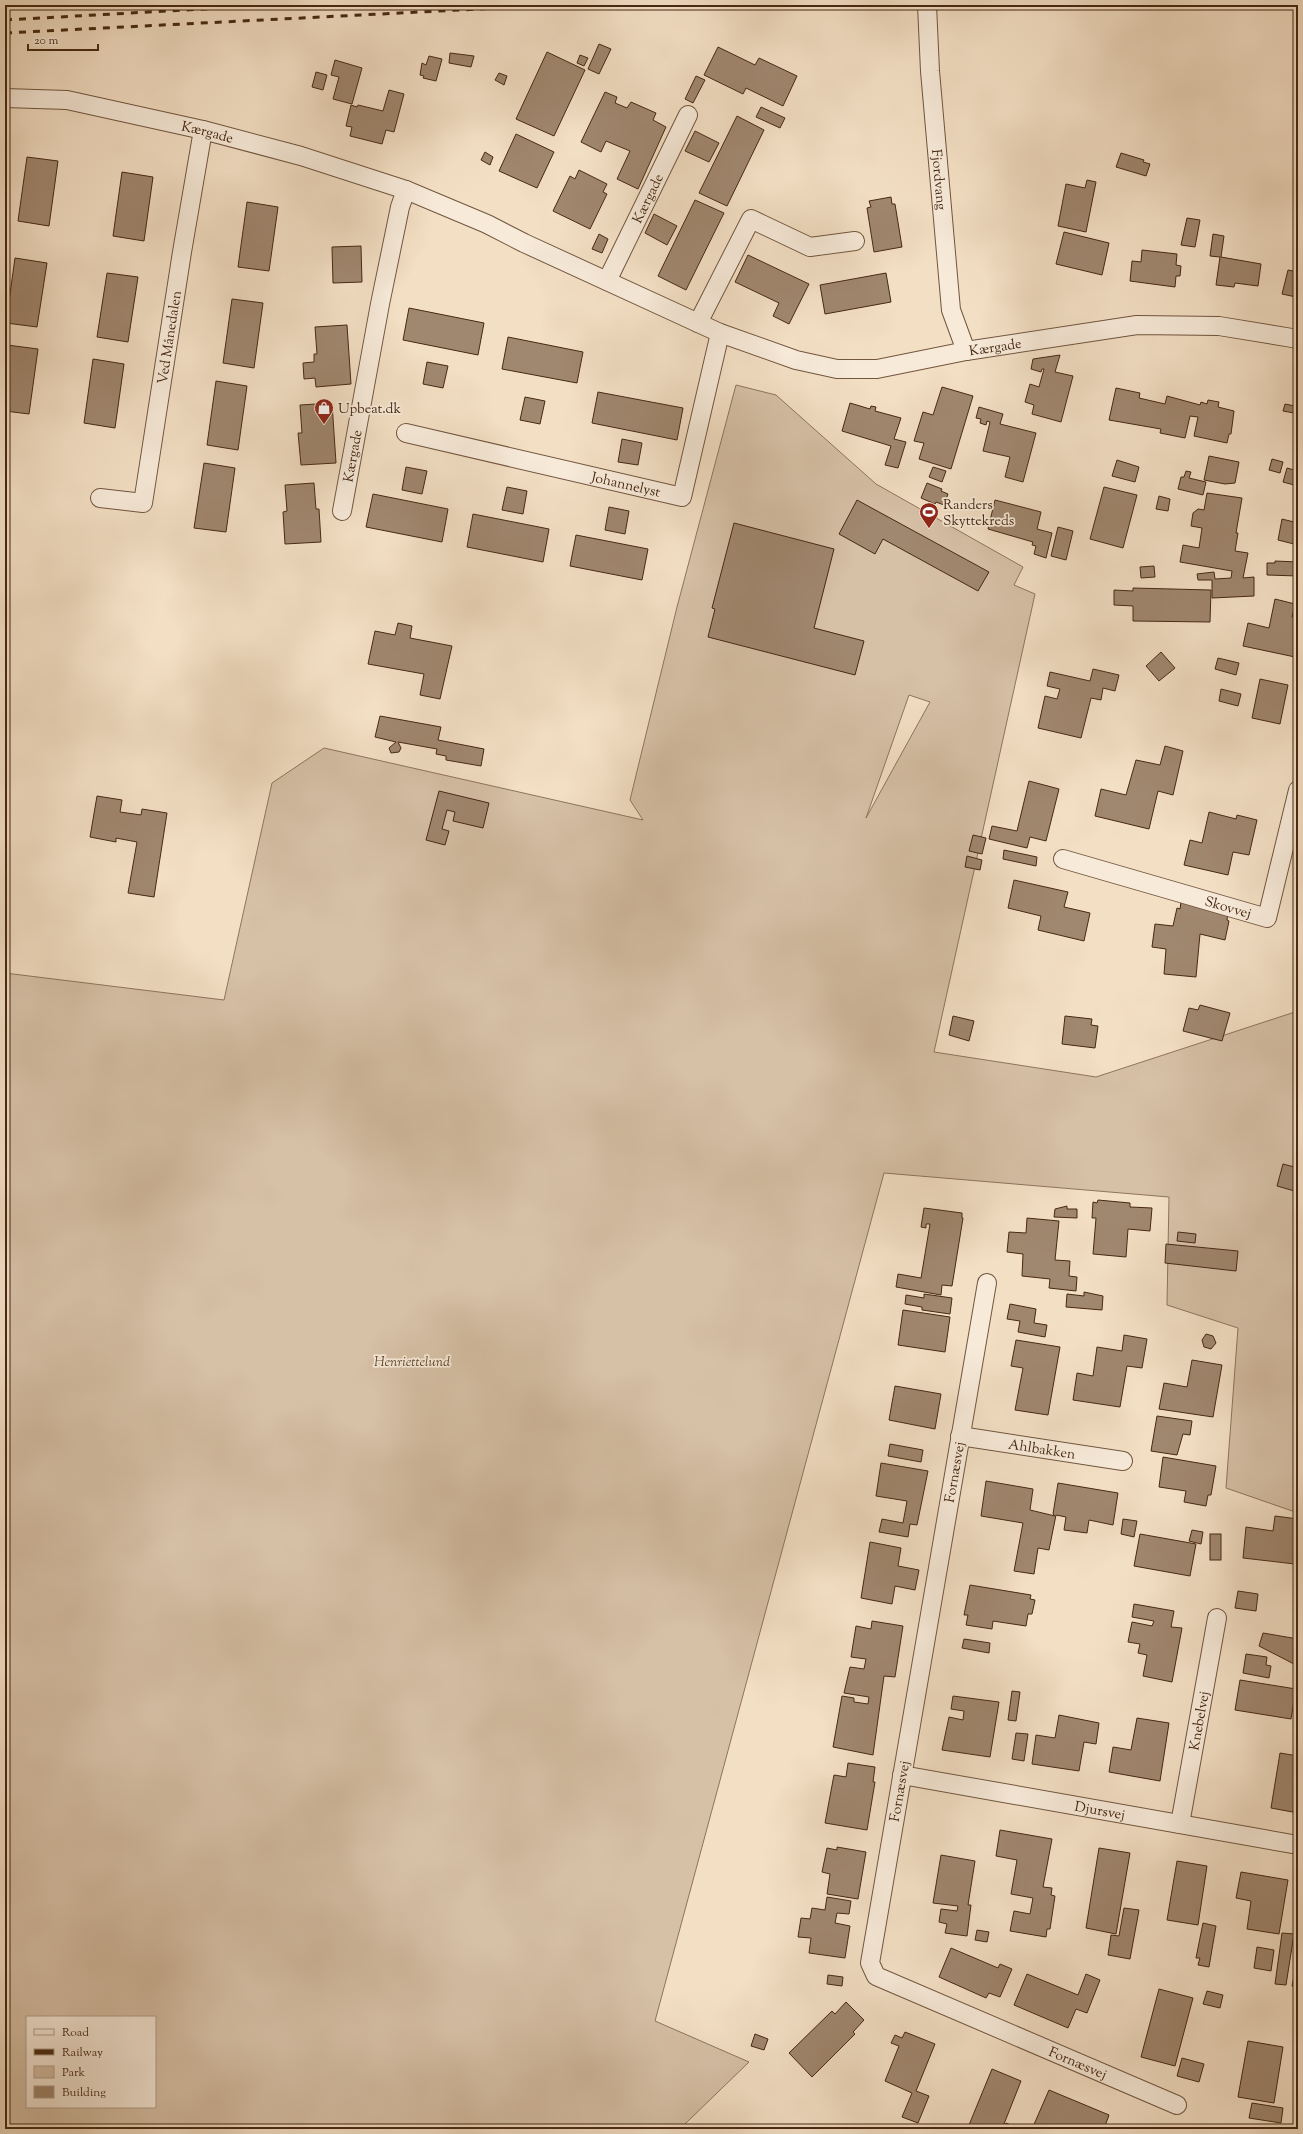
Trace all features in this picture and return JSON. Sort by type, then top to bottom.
[{"type":"street","name":"Fjordvang","points":[[927,5],[930,71],[951,310],[966,351]]},
{"type":"street","name":"Kærgade","points":[[5,98],[66,100],[203,130],[301,156],[406,190],[487,224],[524,243],[698,323],[796,360],[837,369],[876,369],[966,351],[1137,324],[1219,326],[1298,339]]},
{"type":"street","name":"Kærgade","points":[[606,281],[688,115]]},
{"type":"street","name":"Ved Månedalen","points":[[100,498],[142,503],[203,130]]},
{"type":"street","name":"Kærgade","points":[[342,511],[380,304],[400,207],[406,190]]},
{"type":"street","points":[[698,323],[751,219],[810,247],[855,241]]},
{"type":"street","name":"Johannelyst","points":[[406,433],[682,497],[720,332]]},
{"type":"street","name":"Skovvej","points":[[1062,859],[1267,918],[1298,790]]},
{"type":"street","name":"Fornæsvej","points":[[987,1283],[870,1963],[876,1976],[1177,2105]]},
{"type":"street","name":"Ahlbakken","points":[[960,1436],[1124,1461]]},
{"type":"street","name":"Knebelvej","points":[[1180,1824],[1217,1618]]},
{"type":"street","name":"Djursvej","points":[[902,1775],[1298,1845]]},
{"type":"green space","name":"Henriettelund","points":[[736,385],[776,395],[876,484],[1023,567],[1014,585],[1035,594],[934,1052],[1096,1077],[1298,1011],[1298,1513],[1226,1488],[1238,1328],[1167,1305],[1169,1197],[884,1173],[655,2021],[749,2062],[685,2124],[683,2129],[5,2129],[5,973],[224,1000],[272,783],[324,748],[643,820],[630,800],[677,607]],"holes":[[[909,695],[930,702],[866,818]]]},
{"type":"building","points":[[599,44],[611,49],[599,74],[588,69]]},
{"type":"building","points":[[718,47],[755,65],[759,58],[797,76],[783,106],[746,88],[743,94],[704,75]]},
{"type":"building","points":[[547,52],[585,70],[554,136],[516,119]]},
{"type":"building","points":[[450,53],[474,56],[471,67],[449,63]]},
{"type":"building","points":[[580,55],[588,58],[584,66],[577,63]]},
{"type":"building","points":[[429,56],[442,59],[436,81],[423,78],[424,76],[420,75],[422,63],[426,65]]},
{"type":"building","points":[[335,60],[362,68],[352,104],[333,99],[339,77],[331,75]]},
{"type":"building","points":[[316,72],[327,75],[323,90],[312,87]]},
{"type":"building","points":[[499,73],[507,76],[504,85],[495,80]]},
{"type":"building","points":[[696,76],[705,80],[693,103],[685,99]]},
{"type":"building","points":[[389,90],[404,94],[394,132],[386,130],[382,144],[350,136],[352,127],[346,126],[351,105],[357,107],[358,105],[383,111]]},
{"type":"building","points":[[605,92],[617,97],[615,103],[627,108],[631,102],[656,113],[653,120],[666,127],[638,189],[617,179],[630,151],[606,141],[601,152],[581,142]]},
{"type":"building","points":[[761,107],[785,118],[780,128],[756,117]]},
{"type":"building","points":[[737,116],[764,130],[727,206],[699,193]]},
{"type":"building","points":[[695,131],[719,143],[709,162],[685,151]]},
{"type":"building","points":[[516,134],[554,152],[537,188],[499,171]]},
{"type":"building","points":[[485,152],[493,157],[490,165],[481,160]]},
{"type":"building","points":[[1121,153],[1144,160],[1143,162],[1150,164],[1146,176],[1116,167]]},
{"type":"building","points":[[27,157],[58,161],[49,226],[18,221]]},
{"type":"building","points":[[579,170],[607,184],[603,192],[607,194],[590,229],[553,211],[570,176],[575,179]]},
{"type":"building","points":[[122,172],[153,177],[144,241],[113,236]]},
{"type":"building","points":[[1087,180],[1096,182],[1086,232],[1058,226],[1066,184],[1085,188]]},
{"type":"building","points":[[891,197],[892,204],[895,204],[902,247],[874,252],[867,208],[871,207],[869,201]]},
{"type":"building","points":[[695,200],[724,213],[686,290],[658,276]]},
{"type":"building","points":[[247,202],[278,207],[269,271],[238,267]]},
{"type":"building","points":[[654,214],[677,226],[667,245],[645,233]]},
{"type":"building","points":[[1187,218],[1200,220],[1195,247],[1181,245]]},
{"type":"building","points":[[1064,232],[1109,243],[1102,275],[1056,264]]},
{"type":"building","points":[[599,234],[608,239],[602,253],[592,249]]},
{"type":"building","points":[[1213,234],[1224,236],[1221,257],[1261,264],[1258,286],[1235,283],[1234,287],[1216,285],[1220,257],[1210,256]]},
{"type":"building","points":[[361,246],[362,282],[333,283],[332,247]]},
{"type":"building","points":[[1142,250],[1177,254],[1176,265],[1181,266],[1180,276],[1176,276],[1175,287],[1130,281],[1132,261],[1141,262]]},
{"type":"building","points":[[748,255],[809,284],[789,324],[773,316],[779,303],[735,282]]},
{"type":"building","points":[[15,258],[47,263],[37,327],[6,323]]},
{"type":"building","points":[[1288,270],[1298,272],[1296,297],[1282,294]]},
{"type":"building","points":[[107,273],[138,277],[128,342],[97,337]]},
{"type":"building","points":[[886,273],[891,302],[825,314],[820,285]]},
{"type":"building","points":[[232,299],[263,303],[254,368],[223,363]]},
{"type":"building","points":[[409,308],[484,323],[478,355],[403,340]]},
{"type":"building","points":[[347,325],[351,384],[316,387],[315,378],[304,379],[303,363],[314,362],[314,354],[317,354],[315,327]]},
{"type":"building","points":[[508,337],[583,352],[577,383],[502,369]]},
{"type":"building","points":[[7,345],[38,349],[29,414],[5,411],[5,359]]},
{"type":"building","points":[[1060,355],[1055,372],[1073,376],[1061,422],[1032,414],[1034,405],[1025,402],[1030,384],[1039,387],[1044,369],[1042,369],[1041,372],[1031,369],[1033,359]]},
{"type":"building","points":[[93,359],[124,364],[115,428],[84,423]]},
{"type":"building","points":[[427,362],[448,366],[443,388],[423,384]]},
{"type":"building","points":[[216,381],[247,386],[238,450],[207,445]]},
{"type":"building","points":[[942,387],[973,396],[951,469],[919,459],[924,443],[914,441],[923,412],[933,415]]},
{"type":"building","points":[[1116,388],[1140,393],[1139,398],[1165,404],[1167,396],[1200,405],[1201,402],[1207,404],[1208,400],[1219,402],[1218,407],[1234,411],[1231,434],[1229,434],[1227,443],[1194,436],[1198,417],[1190,416],[1185,438],[1160,433],[1161,429],[1109,420]]},
{"type":"building","points":[[598,392],[683,408],[677,440],[592,423]]},
{"type":"building","points":[[1298,392],[1298,412],[1294,411],[1294,413],[1283,411],[1285,404],[1295,406]]},
{"type":"building","points":[[525,397],[545,401],[540,424],[520,420]]},
{"type":"building","points":[[332,403],[336,463],[301,465],[298,433],[302,433],[300,405]]},
{"type":"building","points":[[850,403],[870,409],[871,406],[876,407],[875,411],[901,418],[894,439],[906,442],[898,468],[885,465],[891,446],[842,431]]},
{"type":"building","points":[[979,407],[1003,414],[1000,424],[1036,433],[1023,482],[1005,477],[1010,457],[983,451],[990,422],[987,421],[986,425],[980,423],[981,419],[976,418]]},
{"type":"building","points":[[622,439],[642,443],[638,465],[618,462]]},
{"type":"building","points":[[1209,456],[1239,462],[1235,483],[1225,484],[1204,480]]},
{"type":"building","points":[[1272,459],[1283,462],[1280,473],[1269,470]]},
{"type":"building","points":[[1117,460],[1139,467],[1135,482],[1112,476]]},
{"type":"building","points":[[204,463],[235,468],[226,532],[194,528]]},
{"type":"building","points":[[406,467],[427,471],[422,494],[402,490]]},
{"type":"building","points":[[933,467],[946,471],[942,482],[929,477]]},
{"type":"building","points":[[1287,468],[1298,471],[1298,486],[1283,482]]},
{"type":"building","points":[[1186,471],[1191,472],[1189,478],[1206,482],[1203,495],[1178,489],[1181,477],[1184,477]]},
{"type":"building","points":[[314,483],[316,509],[319,509],[321,542],[285,544],[283,512],[287,511],[285,485]]},
{"type":"building","points":[[927,483],[942,489],[941,491],[948,494],[944,505],[936,502],[935,504],[921,498]]},
{"type":"building","points":[[507,487],[527,491],[523,514],[502,510]]},
{"type":"building","points":[[1104,487],[1137,495],[1123,548],[1090,539]]},
{"type":"building","points":[[1207,493],[1242,498],[1236,533],[1238,533],[1235,551],[1248,553],[1243,578],[1254,577],[1254,596],[1212,598],[1212,580],[1198,580],[1197,574],[1214,572],[1215,579],[1231,578],[1232,571],[1180,562],[1183,545],[1199,548],[1202,528],[1191,526],[1193,513],[1198,509],[1204,510]]},
{"type":"building","points":[[373,494],[448,509],[442,542],[366,527]]},
{"type":"building","points":[[1159,496],[1170,499],[1168,511],[1156,509]]},
{"type":"building","points":[[857,500],[989,572],[978,591],[883,539],[875,554],[839,534]]},
{"type":"building","points":[[995,500],[1041,512],[1037,529],[1052,533],[1046,558],[1034,554],[1036,546],[1032,545],[1033,542],[988,529]]},
{"type":"building","points":[[609,507],[629,511],[625,534],[605,530]]},
{"type":"building","points":[[473,514],[549,529],[543,562],[467,547]]},
{"type":"building","points":[[1282,519],[1298,523],[1298,545],[1278,540]]},
{"type":"building","points":[[734,523],[834,549],[814,628],[864,641],[855,675],[708,637],[715,609],[712,608]]},
{"type":"building","points":[[1058,527],[1073,531],[1066,560],[1051,556]]},
{"type":"building","points":[[576,535],[648,549],[642,580],[570,566]]},
{"type":"building","points":[[1275,561],[1298,562],[1298,576],[1267,575],[1267,563],[1275,563]]},
{"type":"building","points":[[1154,566],[1155,577],[1141,578],[1140,567]]},
{"type":"building","points":[[1133,588],[1211,590],[1210,622],[1133,621],[1133,606],[1114,605],[1114,590],[1133,591]]},
{"type":"building","points":[[1275,599],[1295,604],[1292,617],[1298,618],[1298,645],[1295,657],[1243,646],[1248,623],[1269,628]]},
{"type":"building","points":[[398,623],[412,626],[410,638],[452,646],[440,699],[420,695],[424,674],[368,664],[375,631],[395,635]]},
{"type":"building","points":[[1161,652],[1175,668],[1159,681],[1146,666]]},
{"type":"building","points":[[1218,658],[1239,663],[1236,675],[1215,669]]},
{"type":"building","points":[[1093,669],[1119,675],[1115,691],[1103,688],[1101,700],[1091,698],[1081,738],[1038,728],[1045,696],[1057,699],[1060,689],[1047,686],[1050,672],[1090,681]]},
{"type":"building","points":[[1260,679],[1288,685],[1280,724],[1252,718]]},
{"type":"building","points":[[1221,689],[1241,694],[1238,706],[1219,701]]},
{"type":"building","points":[[380,716],[441,727],[438,740],[484,749],[481,766],[446,760],[446,756],[436,754],[437,749],[398,742],[401,748],[399,752],[391,753],[389,748],[396,742],[375,737]]},
{"type":"building","points":[[1165,746],[1183,751],[1173,795],[1158,791],[1149,829],[1095,816],[1101,789],[1126,795],[1136,760],[1160,765]]},
{"type":"building","points":[[1029,781],[1059,789],[1046,841],[1030,837],[1027,848],[989,839],[992,826],[1017,831]]},
{"type":"building","points":[[439,791],[489,803],[483,828],[453,821],[455,812],[447,810],[442,829],[449,831],[445,845],[426,840]]},
{"type":"building","points":[[97,796],[122,800],[120,812],[141,815],[142,809],[167,813],[154,897],[128,893],[137,842],[116,838],[116,842],[90,837]]},
{"type":"building","points":[[1209,812],[1236,819],[1237,815],[1257,820],[1249,855],[1233,852],[1228,875],[1184,865],[1190,840],[1202,843]]},
{"type":"building","points":[[973,835],[986,838],[982,854],[969,851]]},
{"type":"building","points":[[1004,850],[1037,857],[1036,866],[1003,859]]},
{"type":"building","points":[[967,856],[982,860],[980,870],[965,867]]},
{"type":"building","points":[[1014,880],[1068,892],[1064,907],[1090,913],[1084,941],[1038,930],[1041,916],[1008,908]]},
{"type":"building","points":[[1181,902],[1228,913],[1227,920],[1229,921],[1225,940],[1200,934],[1196,977],[1164,974],[1166,949],[1152,947],[1155,924],[1173,926],[1177,908],[1180,909]]},
{"type":"building","points":[[1200,1005],[1230,1013],[1222,1041],[1183,1031],[1189,1008],[1198,1010]]},
{"type":"building","points":[[953,1016],[974,1021],[969,1041],[949,1035]]},
{"type":"building","points":[[1065,1016],[1092,1019],[1091,1025],[1098,1026],[1095,1048],[1062,1044]]},
{"type":"building","points":[[1283,1164],[1298,1168],[1298,1192],[1277,1186]]},
{"type":"building","points":[[1098,1200],[1130,1203],[1130,1207],[1152,1208],[1150,1231],[1128,1229],[1126,1257],[1093,1254],[1096,1218],[1092,1218],[1093,1202],[1097,1203]]},
{"type":"building","points":[[1067,1206],[1067,1209],[1077,1209],[1077,1218],[1054,1217],[1055,1209]]},
{"type":"building","points":[[924,1208],[962,1213],[963,1218],[952,1286],[942,1285],[941,1295],[896,1287],[898,1274],[921,1278],[930,1224],[926,1224],[926,1228],[921,1227]]},
{"type":"building","points":[[1027,1218],[1059,1221],[1055,1260],[1070,1261],[1069,1276],[1077,1277],[1076,1291],[1049,1288],[1050,1279],[1022,1276],[1023,1254],[1007,1252],[1009,1232],[1026,1233]]},
{"type":"building","points":[[1178,1232],[1196,1234],[1195,1243],[1177,1241]]},
{"type":"building","points":[[1166,1244],[1238,1251],[1236,1271],[1165,1263]]},
{"type":"building","points":[[1084,1292],[1103,1296],[1102,1310],[1066,1307],[1067,1294],[1084,1296]]},
{"type":"building","points":[[924,1294],[952,1298],[950,1314],[922,1310],[922,1307],[905,1304],[906,1295],[924,1298]]},
{"type":"building","points":[[1010,1304],[1036,1309],[1034,1323],[1047,1325],[1045,1337],[1018,1332],[1020,1321],[1007,1319]]},
{"type":"building","points":[[903,1310],[950,1317],[945,1352],[898,1345]]},
{"type":"building","points":[[1206,1334],[1213,1336],[1216,1343],[1211,1349],[1204,1347],[1202,1340]]},
{"type":"building","points":[[1124,1335],[1147,1339],[1142,1368],[1127,1366],[1120,1407],[1073,1400],[1077,1373],[1093,1376],[1097,1347],[1122,1351]]},
{"type":"building","points":[[1016,1340],[1060,1347],[1048,1415],[1015,1410],[1023,1368],[1011,1366]]},
{"type":"building","points":[[1192,1360],[1222,1365],[1213,1417],[1159,1409],[1164,1383],[1187,1387]]},
{"type":"building","points":[[895,1386],[941,1394],[935,1429],[889,1420]]},
{"type":"building","points":[[1157,1416],[1192,1421],[1190,1435],[1183,1434],[1177,1455],[1151,1451]]},
{"type":"building","points":[[890,1444],[923,1450],[921,1462],[888,1456]]},
{"type":"building","points":[[1163,1457],[1216,1466],[1211,1495],[1208,1495],[1206,1506],[1184,1502],[1186,1491],[1159,1487]]},
{"type":"building","points":[[881,1463],[928,1471],[917,1525],[910,1524],[908,1537],[879,1532],[882,1519],[903,1523],[907,1501],[876,1496]]},
{"type":"building","points":[[986,1481],[1033,1489],[1030,1510],[1055,1516],[1053,1514],[1058,1483],[1118,1493],[1113,1525],[1089,1520],[1087,1533],[1064,1530],[1066,1517],[1056,1515],[1049,1550],[1038,1548],[1034,1574],[1014,1571],[1023,1523],[981,1516]]},
{"type":"building","points":[[1275,1516],[1298,1519],[1295,1564],[1243,1558],[1246,1527],[1273,1531]]},
{"type":"building","points":[[1123,1519],[1137,1521],[1134,1537],[1121,1534]]},
{"type":"building","points":[[1192,1530],[1203,1532],[1201,1544],[1189,1541]]},
{"type":"building","points":[[1140,1534],[1196,1544],[1190,1576],[1134,1566]]},
{"type":"building","points":[[1210,1534],[1221,1534],[1221,1560],[1210,1560]]},
{"type":"building","points":[[870,1542],[901,1548],[898,1566],[919,1570],[915,1590],[895,1586],[892,1604],[861,1598]]},
{"type":"building","points":[[970,1585],[1031,1595],[1030,1599],[1035,1600],[1032,1614],[1028,1614],[1026,1626],[993,1621],[992,1629],[966,1625],[968,1615],[964,1615]]},
{"type":"building","points":[[1238,1591],[1258,1594],[1256,1611],[1235,1608]]},
{"type":"building","points":[[1134,1604],[1174,1611],[1171,1627],[1182,1628],[1172,1682],[1143,1676],[1147,1655],[1138,1653],[1140,1644],[1128,1642],[1132,1622],[1152,1626],[1154,1621],[1132,1617]]},
{"type":"building","points":[[872,1621],[903,1626],[895,1677],[884,1676],[873,1755],[833,1747],[842,1696],[854,1698],[854,1702],[868,1704],[869,1697],[844,1693],[850,1667],[864,1669],[866,1659],[851,1657],[856,1626],[871,1629]]},
{"type":"building","points":[[1263,1633],[1298,1639],[1294,1664],[1259,1646]]},
{"type":"building","points":[[964,1639],[990,1643],[989,1653],[962,1648]]},
{"type":"building","points":[[1246,1654],[1267,1657],[1266,1665],[1271,1666],[1269,1678],[1243,1673]]},
{"type":"building","points":[[1240,1680],[1296,1689],[1291,1719],[1235,1710]]},
{"type":"building","points":[[1012,1691],[1020,1692],[1016,1721],[1008,1720]]},
{"type":"building","points":[[953,1696],[999,1702],[990,1757],[942,1750],[949,1717],[963,1720],[964,1711],[951,1709]]},
{"type":"building","points":[[1059,1715],[1099,1723],[1096,1744],[1084,1742],[1079,1771],[1032,1764],[1036,1735],[1055,1738]]},
{"type":"building","points":[[1137,1718],[1169,1723],[1160,1781],[1109,1772],[1113,1747],[1131,1750]]},
{"type":"building","points":[[1016,1733],[1028,1734],[1024,1761],[1012,1759]]},
{"type":"building","points":[[1280,1753],[1298,1756],[1298,1813],[1271,1808]]},
{"type":"building","points":[[848,1763],[875,1767],[873,1782],[875,1782],[867,1830],[825,1823],[834,1775],[846,1777]]},
{"type":"building","points":[[1000,1830],[1052,1839],[1043,1887],[1052,1888],[1051,1895],[1055,1896],[1050,1929],[1047,1929],[1046,1937],[1010,1931],[1014,1911],[1030,1914],[1033,1898],[1011,1894],[1017,1860],[996,1856]]},
{"type":"building","points":[[837,1847],[866,1852],[858,1899],[827,1894],[830,1874],[822,1872],[827,1848],[837,1850]]},
{"type":"building","points":[[1099,1848],[1130,1853],[1116,1934],[1086,1928]]},
{"type":"building","points":[[941,1855],[975,1861],[968,1905],[971,1905],[967,1936],[945,1933],[947,1924],[939,1922],[941,1909],[957,1911],[958,1906],[933,1903]]},
{"type":"building","points":[[1177,1861],[1207,1866],[1198,1925],[1167,1920]]},
{"type":"building","points":[[1241,1872],[1288,1880],[1279,1934],[1247,1929],[1251,1901],[1236,1898]]},
{"type":"building","points":[[827,1897],[851,1901],[849,1914],[837,1913],[835,1923],[850,1926],[845,1958],[809,1953],[811,1938],[798,1937],[801,1918],[810,1919],[812,1908],[825,1910]]},
{"type":"building","points":[[1124,1908],[1139,1910],[1130,1959],[1108,1955],[1111,1935],[1119,1936]]},
{"type":"building","points":[[1203,1923],[1216,1926],[1209,1967],[1198,1965],[1200,1958],[1196,1958]]},
{"type":"building","points":[[977,1930],[989,1932],[987,1942],[975,1940]]},
{"type":"building","points":[[1282,1933],[1294,1934],[1286,1985],[1275,1984]]},
{"type":"building","points":[[1257,1947],[1274,1950],[1271,1971],[1254,1968]]},
{"type":"building","points":[[951,1948],[998,1968],[1000,1964],[1012,1969],[1000,1997],[989,1993],[986,1998],[939,1977]]},
{"type":"building","points":[[1027,1974],[1078,1995],[1086,1974],[1100,1980],[1087,2013],[1076,2009],[1068,2028],[1014,2005]]},
{"type":"building","points":[[828,1975],[843,1977],[842,1986],[827,1984]]},
{"type":"building","points":[[1294,1976],[1298,1977],[1298,1987],[1292,1986]]},
{"type":"building","points":[[1159,1989],[1193,1998],[1175,2066],[1141,2057]]},
{"type":"building","points":[[1207,1991],[1223,1995],[1220,2008],[1203,2004]]},
{"type":"building","points":[[846,2002],[864,2020],[853,2032],[855,2034],[812,2077],[789,2053],[832,2011],[835,2014]]},
{"type":"building","points":[[905,2032],[935,2044],[916,2091],[929,2096],[918,2123],[902,2117],[912,2093],[885,2081],[899,2046],[891,2043],[895,2035],[902,2038]]},
{"type":"building","points":[[755,2034],[768,2039],[764,2050],[751,2046]]},
{"type":"building","points":[[1248,2041],[1283,2047],[1274,2103],[1238,2097]]},
{"type":"building","points":[[1182,2058],[1204,2064],[1199,2082],[1177,2076]]},
{"type":"building","points":[[992,2069],[1021,2081],[1002,2129],[977,2129],[969,2125]]},
{"type":"building","points":[[1049,2090],[1109,2115],[1104,2129],[1032,2129]]},
{"type":"building","points":[[1252,2103],[1283,2108],[1281,2123],[1249,2118]]},
{"type":"building","points":[[1006,2123],[1018,2128],[1018,2129],[1004,2129]]},
{"type":"railway","points":[[5,20],[275,5]]},
{"type":"railway","points":[[5,33],[558,5]]},
{"type":"place","name":"Upbeat.dk","points":[[324,425]]},
{"type":"place","name":"Randers Skyttekreds","points":[[929,529]]}]
